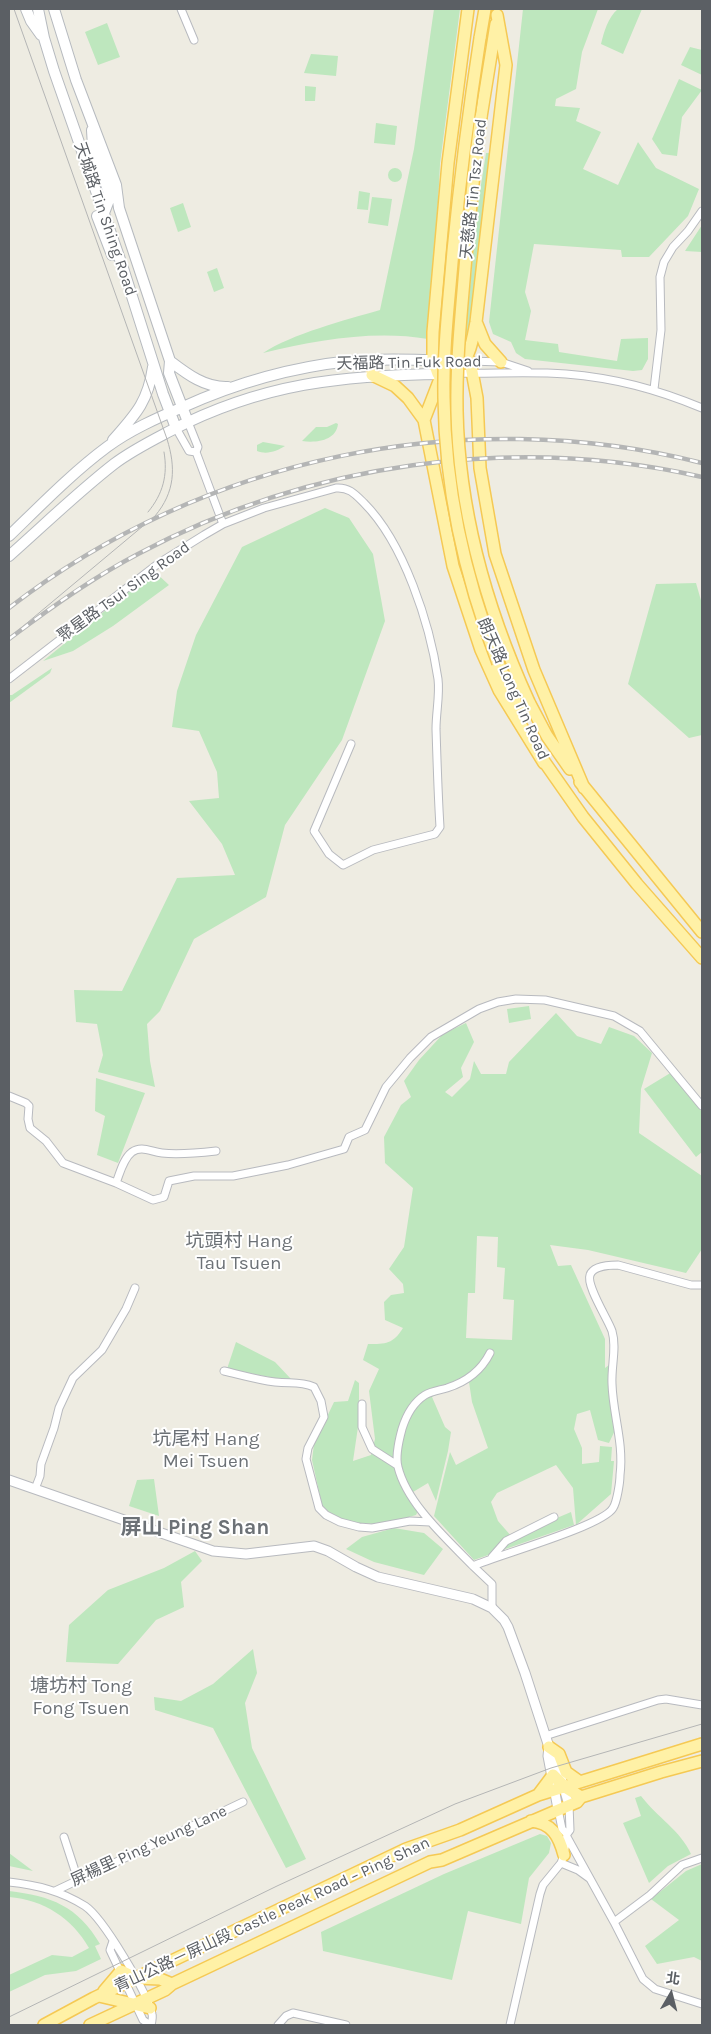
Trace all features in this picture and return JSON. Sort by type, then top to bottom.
[{"type":"main road","points":[[26,9],[31,21],[44,38]]},
{"type":"main road","name":"天城路 Tin Shing Road","points":[[38,9],[44,38],[101,215],[154,361],[169,412],[176,428]]},
{"type":"main road","name":"天城路 Tin Shing Road","points":[[54,9],[71,64],[116,185],[119,208],[170,361],[169,373],[188,422]]},
{"type":"main road","points":[[468,9],[448,163],[432,344],[433,360],[473,374],[477,398],[480,468],[495,554],[534,670],[584,788]]},
{"type":"main road","name":"天慈路 Tin Tsz Road","points":[[453,368],[462,158],[485,9]]},
{"type":"main road","points":[[424,420],[453,368],[471,349],[476,322],[506,66],[498,12]]},
{"type":"main road","name":"天慈路 Tin Tsz Road","points":[[453,368],[475,158],[498,12]]},
{"type":"main road","points":[[90,116],[93,147],[109,193],[109,200],[101,215]]},
{"type":"main road","points":[[476,322],[485,344],[501,362]]},
{"type":"main road","name":"天福路 Tin Fuk Road","points":[[9,536],[54,493],[107,447],[169,412],[234,386],[286,372],[353,361],[433,360],[453,368]]},
{"type":"main road","points":[[107,447],[133,417],[146,398],[154,361]]},
{"type":"main road","points":[[170,361],[191,377],[207,384],[224,387],[234,386]]},
{"type":"main road","name":"天福路 Tin Fuk Road","points":[[9,556],[116,463],[154,439],[228,405],[274,390],[342,378],[453,368]]},
{"type":"main road","name":"朗天路 Long Tin Road","points":[[453,368],[446,446],[456,519],[469,579],[498,663],[544,763],[589,825],[702,958]]},
{"type":"main road","name":"朗天路 Long Tin Road","points":[[453,368],[461,465],[472,537],[495,620],[529,702],[547,736],[584,788],[702,932]]},
{"type":"main road","points":[[372,375],[395,386],[408,398],[424,420],[453,566],[481,650],[499,690],[544,763]]},
{"type":"main road","points":[[547,1742],[559,1754],[566,1772],[580,1782]]},
{"type":"main road","name":"青山公路－屏山段 Castle Peak Road – Ping Shan","points":[[44,2025],[99,1996],[406,1850],[460,1830],[538,1795],[702,1744]]},
{"type":"main road","name":"青山公路－屏山段 Castle Peak Road – Ping Shan","points":[[90,2025],[144,2004],[172,1984],[430,1862],[450,1857],[577,1802],[581,1798],[702,1761]]},
{"type":"main road","points":[[538,1795],[553,1775],[560,1789],[581,1798]]},
{"type":"main road","points":[[531,1821],[546,1824],[552,1828],[560,1842],[562,1859]]},
{"type":"main road","points":[[99,1996],[121,1971],[131,1981],[160,1979],[172,1984]]},
{"type":"main road","points":[[99,1996],[144,2004]]},
{"type":"street","points":[[181,9],[194,40]]},
{"type":"street","points":[[654,389],[661,330],[660,277],[664,262],[673,247],[688,231],[702,211]]},
{"type":"street","name":"天福路 Tin Fuk Road","points":[[453,368],[501,362],[531,372]]},
{"type":"street","points":[[453,368],[473,374],[531,372],[601,378],[654,389],[702,408]]},
{"type":"street","points":[[188,422],[198,447],[196,452],[223,524]]},
{"type":"street","points":[[176,428],[189,451],[196,452]]},
{"type":"street","name":"聚星路 Tsui Sing Road","points":[[9,679],[159,563],[223,524],[264,508],[336,488],[349,489],[376,515],[387,529],[419,601],[438,681],[436,727],[440,827],[435,834],[373,850],[343,865],[329,854],[314,831],[352,744]]},
{"type":"street","points":[[9,1096],[26,1102],[29,1106],[30,1128],[46,1141],[63,1162],[153,1200],[164,1197],[169,1181],[194,1176],[233,1176],[288,1165],[344,1149],[349,1137],[365,1130],[386,1087],[410,1058],[431,1037],[479,1009],[516,998],[545,1000],[614,1016],[640,1031],[702,1106]]},
{"type":"street","points":[[116,1183],[121,1168],[131,1153],[143,1148],[177,1154],[216,1151]]},
{"type":"street","points":[[473,1566],[600,1519],[613,1508],[621,1463],[620,1436],[612,1383],[614,1344],[612,1332],[591,1285],[590,1274],[608,1265],[618,1265],[692,1285],[702,1285]]},
{"type":"street","points":[[35,1489],[59,1408],[73,1378],[102,1350],[126,1309],[135,1288]]},
{"type":"street","points":[[490,1353],[478,1371],[469,1379],[428,1394],[420,1400],[406,1417],[400,1437],[397,1465],[405,1485],[430,1522],[492,1584],[492,1608]]},
{"type":"street","points":[[224,1371],[274,1382],[292,1384],[301,1382],[314,1387],[321,1401],[324,1417],[308,1448],[306,1459],[319,1508],[326,1515],[340,1522],[372,1528],[410,1520],[430,1522]]},
{"type":"street","points":[[362,1404],[362,1427],[372,1449],[397,1465]]},
{"type":"street","points":[[9,1480],[213,1551],[246,1554],[308,1546],[321,1548],[378,1577],[473,1599],[492,1608],[498,1614],[508,1627],[547,1742],[554,1754],[564,1807],[571,1822],[562,1859],[540,1894],[510,2025]]},
{"type":"street","points":[[492,1558],[506,1541],[554,1517]]},
{"type":"street","points":[[547,1742],[658,1700],[666,1699],[702,1705]]},
{"type":"street","points":[[547,1742],[548,1756],[553,1775]]},
{"type":"street","name":"屏楊里 Ping Yeung Lane","points":[[55,1891],[244,1802]]},
{"type":"street","points":[[564,1807],[562,1829],[592,1880],[643,1979],[655,1989],[702,2004]]},
{"type":"street","points":[[64,1837],[78,1880]]},
{"type":"street","points":[[614,1922],[650,1895],[682,1865],[702,1858]]},
{"type":"street","points":[[562,1859],[592,1880]]},
{"type":"street","points":[[9,1882],[34,1885],[55,1891],[87,1907],[98,1917],[112,1942],[118,1947],[131,1981],[153,2016],[151,2025],[143,2020],[144,2004],[131,1981]]},
{"type":"street","points":[[112,1942],[110,1950],[121,1971]]},
{"type":"street","points":[[278,2025],[286,2016],[292,2013],[346,2025]]},
{"type":"green space","points":[[434,9],[460,9],[440,164],[435,265],[428,339],[408,336],[366,336],[324,340],[263,353],[304,334],[380,310],[414,149]]},
{"type":"green space","points":[[523,9],[598,9],[582,52],[576,89],[556,99],[555,106],[580,108],[576,121],[601,132],[583,169],[618,185],[638,142],[656,168],[699,189],[688,216],[649,257],[622,257],[621,250],[534,244],[525,292],[531,311],[525,340],[558,344],[559,352],[617,361],[621,339],[648,338],[648,359],[642,370],[633,371],[525,359],[516,353],[511,342],[493,334],[489,322]]},
{"type":"green space","points":[[618,9],[642,9],[623,54],[601,44],[609,20]]},
{"type":"green space","points":[[107,23],[120,57],[98,65],[85,32]]},
{"type":"green space","points":[[690,47],[702,50],[702,75],[681,65]]},
{"type":"green space","points":[[311,54],[338,56],[336,76],[304,73]]},
{"type":"green space","points":[[679,79],[702,90],[682,117],[677,156],[662,154],[652,139]]},
{"type":"green space","points":[[305,86],[316,87],[315,101],[305,101]]},
{"type":"green space","points":[[376,123],[397,126],[395,145],[374,143]]},
{"type":"green space","points":[[486,153],[490,153],[470,336],[467,342],[465,341],[477,210]]},
{"type":"green space","points":[[395,168],[400,170],[402,175],[400,180],[395,182],[390,180],[388,175],[390,170]]},
{"type":"green space","points":[[359,191],[370,193],[368,210],[357,209]]},
{"type":"green space","points":[[372,197],[392,199],[388,226],[368,223]]},
{"type":"green space","points":[[183,203],[191,227],[178,232],[170,208]]},
{"type":"green space","points":[[702,225],[702,252],[685,251]]},
{"type":"green space","points":[[217,268],[224,288],[214,292],[207,272]]},
{"type":"green space","points":[[338,424],[336,430],[324,440],[302,441],[316,427],[327,427]]},
{"type":"green space","points":[[263,442],[285,446],[272,452],[264,453],[257,451],[257,445]]},
{"type":"green space","points":[[325,508],[349,518],[373,554],[385,621],[342,740],[285,825],[266,897],[194,939],[160,1011],[147,1024],[150,1061],[155,1087],[98,1072],[103,1055],[97,1024],[76,1022],[74,990],[122,991],[177,878],[235,875],[222,844],[189,801],[219,798],[217,772],[199,731],[172,727],[177,691],[196,635],[242,547]]},
{"type":"green space","points":[[154,571],[169,585],[113,626],[73,651],[43,661]]},
{"type":"green space","points":[[696,583],[702,604],[702,735],[689,738],[628,684],[656,584]]},
{"type":"green space","points":[[52,668],[50,673],[9,703],[9,695],[12,695]]},
{"type":"green space","points":[[529,1006],[531,1019],[509,1023],[507,1009]]},
{"type":"green space","points":[[556,1013],[577,1036],[601,1044],[609,1027],[634,1036],[652,1053],[641,1089],[639,1133],[702,1176],[702,1249],[686,1273],[588,1250],[550,1245],[558,1266],[571,1265],[605,1339],[605,1368],[613,1362],[618,1424],[609,1443],[598,1440],[590,1410],[577,1414],[574,1429],[582,1448],[582,1464],[599,1462],[600,1446],[612,1447],[611,1461],[614,1461],[611,1494],[576,1525],[573,1488],[556,1465],[497,1493],[491,1502],[498,1521],[512,1537],[571,1512],[574,1525],[474,1560],[434,1516],[450,1452],[456,1465],[488,1448],[472,1402],[469,1382],[443,1389],[432,1397],[445,1427],[451,1432],[436,1501],[428,1483],[413,1492],[421,1505],[416,1515],[373,1524],[342,1519],[330,1513],[322,1505],[312,1460],[314,1444],[334,1402],[348,1401],[355,1380],[359,1383],[359,1420],[353,1461],[371,1455],[375,1439],[369,1391],[379,1369],[363,1360],[368,1344],[388,1342],[396,1337],[403,1328],[385,1320],[384,1302],[391,1295],[404,1293],[403,1284],[389,1269],[404,1247],[413,1188],[385,1163],[384,1137],[401,1105],[411,1097],[404,1081],[419,1060],[443,1034],[466,1023],[474,1042],[461,1068],[463,1077],[445,1092],[452,1097],[470,1079],[474,1061],[481,1074],[506,1074],[509,1062]],"holes":[[[477,1236],[498,1237],[497,1267],[505,1268],[503,1299],[514,1300],[512,1340],[466,1338],[468,1293],[475,1293]]]},
{"type":"green space","points":[[672,1072],[702,1112],[702,1152],[696,1157],[644,1089]]},
{"type":"green space","points":[[96,1078],[145,1093],[118,1163],[97,1155],[105,1116],[95,1111]]},
{"type":"green space","points":[[236,1342],[275,1362],[291,1379],[290,1381],[227,1369]]},
{"type":"green space","points":[[154,1479],[159,1516],[129,1506],[137,1480]]},
{"type":"green space","points":[[394,1528],[424,1533],[443,1549],[424,1575],[374,1562],[346,1549],[362,1537]]},
{"type":"green space","points":[[195,1551],[202,1561],[181,1582],[184,1607],[156,1620],[118,1664],[66,1662],[69,1625],[108,1590],[164,1568]]},
{"type":"green space","points":[[253,1649],[257,1673],[245,1703],[252,1748],[306,1859],[286,1868],[213,1728],[155,1710],[154,1697],[181,1701],[213,1684]]},
{"type":"green space","points":[[641,1796],[675,1831],[691,1854],[668,1866],[649,1883],[623,1823],[641,1816],[635,1798]]},
{"type":"green space","points":[[540,1834],[547,1836],[551,1843],[549,1853],[529,1878],[521,1924],[468,1911],[452,1980],[323,1951],[321,1932],[444,1874]]},
{"type":"green space","points":[[9,1853],[33,1871],[9,1866]]},
{"type":"green space","points":[[702,1864],[702,1961],[694,1957],[657,1964],[645,1946],[679,1920],[651,1899],[686,1871]]},
{"type":"green space","points":[[9,1891],[38,1896],[62,1905],[73,1912],[82,1920],[100,1944],[95,1946],[101,1959],[76,1971],[45,1975],[9,1992],[9,1975],[52,1955],[72,1957],[89,1948],[74,1928],[56,1912],[34,1902],[9,1897]]},
{"type":"tram line","points":[[9,638],[155,516],[167,498],[172,479],[172,460],[167,439],[14,9]]},
{"type":"tram line","points":[[148,512],[161,491],[163,484],[165,476],[164,452]]},
{"type":"tram line","points":[[9,2017],[277,1886],[455,1804],[551,1768],[702,1724]]},
{"type":"railway","points":[[9,608],[85,556],[166,513],[251,480],[339,456],[429,443],[520,439],[612,446],[702,463]]},
{"type":"railway","points":[[9,639],[72,594],[138,554],[204,523],[272,498],[342,478],[413,465],[485,458],[558,458],[630,464],[702,477]]},
{"type":"district","name":"坑頭村 Hang Tau Tsuen","points":[[239,1253]]},
{"type":"district","name":"坑尾村 Hang Mei Tsuen","points":[[206,1451]]},
{"type":"district","name":"屏山 Ping Shan","points":[[195,1528]]},
{"type":"district","name":"塘坊村 Tong Fong Tsuen","points":[[81,1698]]}]
